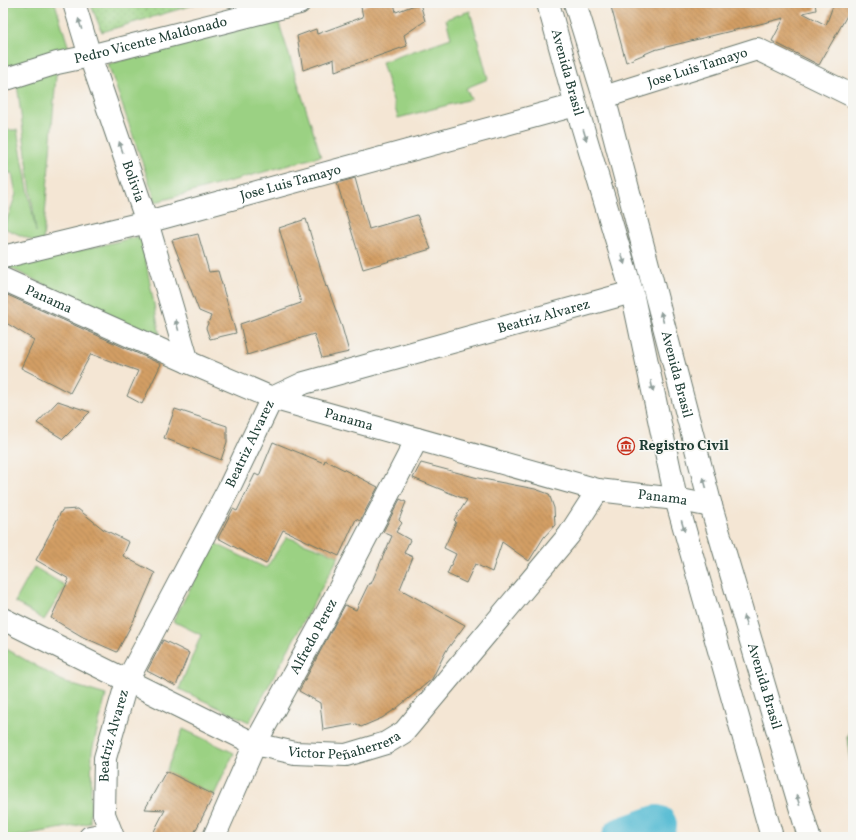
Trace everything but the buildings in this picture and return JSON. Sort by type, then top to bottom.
[{"type":"street","name":"Bolivia","points":[[74,3],[90,56],[147,222],[188,362]]},
{"type":"street","name":"Pedro Vicente Maldonado","points":[[3,80],[57,63],[299,3]]},
{"type":"street","name":"Avenida Brasil","points":[[548,3],[576,105],[632,292],[676,499],[772,837]]},
{"type":"street","name":"Avenida Brasil","points":[[575,3],[604,97],[711,506],[809,837]]},
{"type":"street","name":"Jose Luis Tamayo","points":[[604,97],[757,49],[853,96]]},
{"type":"street","name":"Jose Luis Tamayo","points":[[3,256],[147,222],[576,105]]},
{"type":"street","name":"Panama","points":[[3,279],[272,398],[598,490],[676,499],[711,506]]},
{"type":"street","name":"Beatriz Alvarez","points":[[105,836],[105,758],[127,681],[228,490],[272,398],[304,383],[632,292]]},
{"type":"street","name":"Alfredo Perez","points":[[214,837],[255,744],[321,624],[417,439]]},
{"type":"street","name":"Victor Peñaherrera","points":[[3,619],[255,744],[296,753],[346,755],[386,744],[404,732],[569,535],[598,490]]},
{"type":"green space","points":[[55,3],[70,52],[3,67],[3,4]]},
{"type":"green space","points":[[90,3],[200,3],[102,32]]},
{"type":"green space","points":[[470,11],[488,79],[466,88],[471,99],[398,118],[382,62],[451,38],[446,19]]},
{"type":"green space","points":[[278,20],[321,156],[156,202],[108,64]]},
{"type":"green space","points":[[57,63],[43,241],[38,243],[4,228],[16,194],[12,173],[3,173],[3,130],[17,130],[36,232],[16,76]]},
{"type":"green space","points":[[141,236],[161,341],[8,267]]},
{"type":"green space","points":[[287,537],[339,556],[249,722],[179,689],[201,635],[173,621],[214,543],[266,568]]},
{"type":"green space","points":[[34,567],[66,586],[44,620],[15,602]]},
{"type":"green space","points":[[3,647],[66,683],[106,695],[92,751],[90,823],[13,837],[3,837]]},
{"type":"green space","points":[[853,721],[853,785],[847,737]]},
{"type":"green space","points":[[183,729],[234,753],[214,795],[166,771]]},
{"type":"waterway","points":[[622,837],[657,825]]},
{"type":"place","name":"Registro Civil","points":[[626,446]]}]
